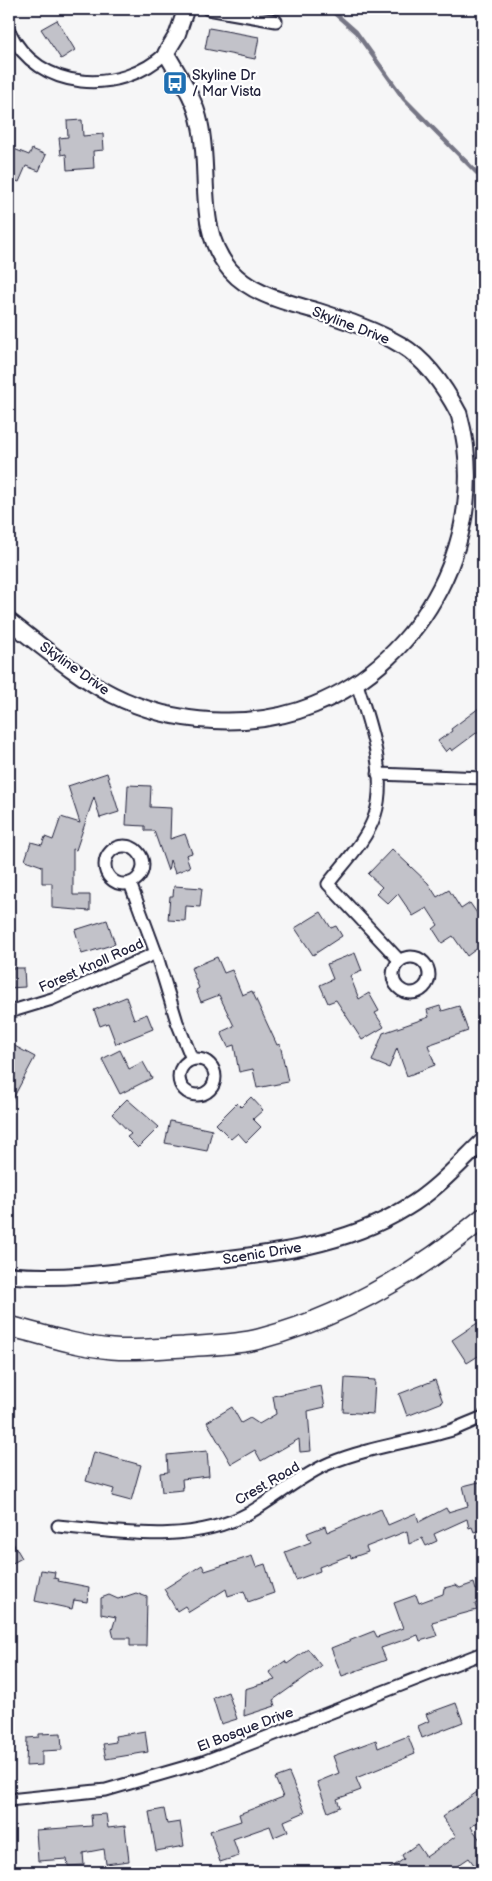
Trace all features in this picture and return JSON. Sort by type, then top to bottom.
[{"type":"main road","points":[[9,1326],[77,1344],[112,1349],[146,1350],[258,1340],[330,1314],[385,1288],[440,1252],[483,1218]]},
{"type":"street","points":[[9,32],[21,51],[36,65],[56,75],[80,81],[107,82],[129,77],[149,67],[166,53],[177,35],[186,9]]},
{"type":"street","points":[[208,9],[276,21]]},
{"type":"street","name":"Skyline Drive","points":[[9,621],[112,695],[161,713],[212,720],[251,720],[290,715],[357,684],[413,640],[431,618],[458,573],[473,539],[477,491],[472,444],[455,406],[442,386],[418,359],[403,346],[354,324],[289,303],[244,284],[221,258],[212,242],[208,224],[204,143],[200,122],[194,104],[166,53]]},
{"type":"street","points":[[357,684],[372,729],[380,789],[375,816],[367,831],[328,884],[400,961]]},
{"type":"street","points":[[378,774],[483,778]]},
{"type":"street","points":[[130,883],[156,953],[177,1022],[192,1059]]},
{"type":"street","name":"Forest Knoll Road","points":[[9,1012],[52,999],[156,953]]},
{"type":"street","name":"Scenic Drive","points":[[9,1275],[56,1276],[123,1271],[290,1250],[325,1242],[353,1234],[406,1209],[433,1188],[483,1141]]},
{"type":"street","name":"Crest Road","points":[[58,1526],[146,1534],[181,1533],[218,1524],[247,1514],[329,1463],[398,1442],[452,1430],[483,1417]]},
{"type":"street","name":"El Bosque Drive","points":[[9,1800],[106,1790],[203,1762],[483,1653]]},
{"type":"building","points":[[57,20],[75,50],[61,59],[41,29]]},
{"type":"building","points":[[209,28],[259,37],[255,59],[205,49]]},
{"type":"building","points":[[82,120],[83,136],[103,134],[104,150],[93,151],[94,168],[67,170],[66,154],[61,155],[59,138],[68,137],[67,121]]},
{"type":"building","points":[[14,149],[29,155],[32,149],[46,155],[39,171],[26,166],[19,182],[9,178],[9,161]]},
{"type":"building","points":[[483,705],[483,728],[452,751],[450,748],[446,752],[438,741]]},
{"type":"building","points":[[107,773],[119,812],[100,818],[94,797],[76,850],[73,849],[73,895],[90,895],[90,911],[52,908],[52,883],[42,883],[42,866],[25,860],[31,842],[42,845],[45,837],[53,840],[61,817],[80,823],[68,786]]},
{"type":"building","points":[[128,785],[151,786],[150,807],[171,808],[170,839],[185,834],[192,853],[186,855],[190,867],[175,873],[170,860],[168,871],[154,831],[145,831],[145,826],[126,825]]},
{"type":"building","points":[[392,849],[428,883],[437,897],[449,890],[461,909],[470,903],[483,922],[483,944],[467,956],[453,936],[442,943],[433,929],[438,925],[427,908],[413,916],[398,894],[388,904],[376,893],[382,887],[368,874]]},
{"type":"building","points":[[174,886],[202,888],[200,907],[186,906],[185,921],[168,920],[170,896],[173,896]]},
{"type":"building","points":[[321,912],[331,928],[336,926],[342,936],[313,955],[295,928]]},
{"type":"building","points":[[107,920],[115,944],[82,954],[75,930]]},
{"type":"building","points":[[355,953],[362,971],[350,976],[359,999],[369,993],[379,1011],[375,1013],[384,1027],[362,1040],[336,1000],[328,1003],[320,985],[333,979],[327,964]]},
{"type":"building","points":[[217,957],[224,973],[232,970],[242,995],[252,991],[277,1045],[280,1044],[288,1082],[257,1088],[253,1069],[239,1072],[234,1045],[228,1047],[221,1032],[234,1026],[219,995],[201,1002],[196,990],[199,988],[191,968]]},
{"type":"building","points":[[9,968],[24,968],[25,987],[9,988]]},
{"type":"building","points":[[126,997],[134,1019],[147,1014],[153,1029],[116,1044],[108,1023],[100,1026],[94,1010]]},
{"type":"building","points":[[440,1006],[442,1011],[459,1006],[468,1031],[428,1045],[435,1065],[407,1076],[397,1048],[389,1068],[372,1061],[383,1033],[429,1017],[427,1010]]},
{"type":"building","points":[[9,1043],[35,1057],[9,1106]]},
{"type":"building","points":[[120,1050],[129,1069],[143,1062],[152,1078],[120,1094],[102,1059]]},
{"type":"building","points":[[251,1097],[263,1110],[253,1119],[261,1127],[246,1142],[238,1133],[231,1139],[216,1124],[237,1103],[241,1107]]},
{"type":"building","points":[[127,1099],[159,1127],[138,1148],[127,1137],[131,1134],[112,1114]]},
{"type":"building","points":[[170,1121],[212,1130],[207,1151],[165,1143]]},
{"type":"building","points":[[479,1322],[483,1329],[483,1353],[467,1363],[452,1340]]},
{"type":"building","points":[[345,1378],[375,1380],[373,1414],[343,1412]]},
{"type":"building","points":[[435,1380],[443,1402],[407,1416],[399,1394]]},
{"type":"building","points":[[321,1386],[325,1407],[308,1411],[311,1451],[300,1452],[299,1439],[261,1461],[255,1450],[231,1464],[207,1422],[232,1407],[241,1423],[250,1418],[259,1424],[276,1414],[273,1396]]},
{"type":"building","points":[[207,1451],[209,1476],[182,1479],[183,1490],[162,1492],[160,1473],[168,1472],[167,1455]]},
{"type":"building","points":[[94,1452],[141,1465],[131,1501],[112,1496],[114,1489],[86,1481]]},
{"type":"building","points":[[483,1481],[483,1529],[474,1532],[472,1527],[469,1528],[467,1519],[434,1534],[437,1541],[426,1546],[422,1538],[409,1544],[407,1531],[366,1547],[368,1552],[351,1558],[350,1555],[319,1567],[320,1571],[296,1580],[285,1552],[311,1542],[307,1533],[325,1526],[327,1532],[381,1509],[388,1525],[416,1513],[419,1522],[446,1508],[448,1512],[468,1506],[463,1486]]},
{"type":"building","points":[[9,1536],[22,1558],[9,1565]]},
{"type":"building","points":[[252,1556],[256,1567],[265,1564],[274,1593],[248,1602],[244,1591],[228,1596],[226,1589],[189,1612],[185,1606],[177,1611],[164,1589],[202,1565],[205,1571]]},
{"type":"building","points":[[41,1570],[55,1572],[54,1578],[59,1579],[58,1581],[89,1587],[87,1602],[74,1600],[72,1609],[35,1601]]},
{"type":"building","points":[[474,1583],[476,1590],[483,1588],[483,1601],[475,1604],[477,1610],[432,1622],[437,1636],[420,1641],[418,1635],[381,1648],[386,1660],[342,1676],[331,1648],[374,1631],[377,1637],[403,1628],[394,1603],[416,1595],[419,1603],[443,1594],[444,1588],[456,1585],[460,1588]]},
{"type":"building","points":[[136,1593],[147,1597],[146,1646],[130,1646],[130,1638],[114,1638],[112,1630],[116,1617],[101,1614],[101,1598],[109,1595],[118,1599]]},
{"type":"building","points":[[308,1649],[321,1666],[273,1700],[275,1706],[244,1716],[245,1689],[275,1680],[269,1672],[285,1661],[287,1664]]},
{"type":"building","points":[[228,1692],[237,1719],[221,1724],[213,1698]]},
{"type":"building","points":[[456,1703],[463,1722],[422,1738],[418,1726],[429,1721],[426,1714]]},
{"type":"building","points":[[145,1731],[148,1752],[106,1759],[103,1744],[116,1742],[115,1736]]},
{"type":"building","points":[[61,1733],[62,1750],[42,1751],[42,1765],[26,1766],[27,1738],[39,1737],[39,1734]]},
{"type":"building","points":[[408,1736],[415,1754],[356,1778],[361,1790],[337,1799],[340,1807],[328,1812],[317,1782],[339,1773],[333,1756],[376,1740],[378,1748]]},
{"type":"building","points":[[289,1773],[305,1812],[284,1821],[288,1831],[274,1837],[270,1826],[233,1839],[239,1856],[220,1862],[210,1831],[241,1821],[239,1814],[283,1797],[275,1778]]},
{"type":"building","points":[[477,1792],[483,1800],[483,1818],[471,1827],[483,1844],[483,1860],[475,1866],[469,1858],[448,1872],[385,1872],[404,1859],[402,1855],[417,1844],[426,1857],[456,1836],[442,1817]]},
{"type":"building","points":[[164,1809],[167,1824],[180,1822],[184,1846],[156,1851],[149,1812]]},
{"type":"building","points":[[106,1814],[108,1828],[125,1826],[129,1861],[106,1864],[104,1849],[83,1853],[84,1865],[68,1866],[67,1859],[38,1861],[36,1830],[92,1826],[91,1815]]},
{"type":"waterway","points":[[330,9],[356,32],[404,99],[483,179]]},
{"type":"place","name":"Skyline Dr / Mar Vista","points":[[175,83]]}]
